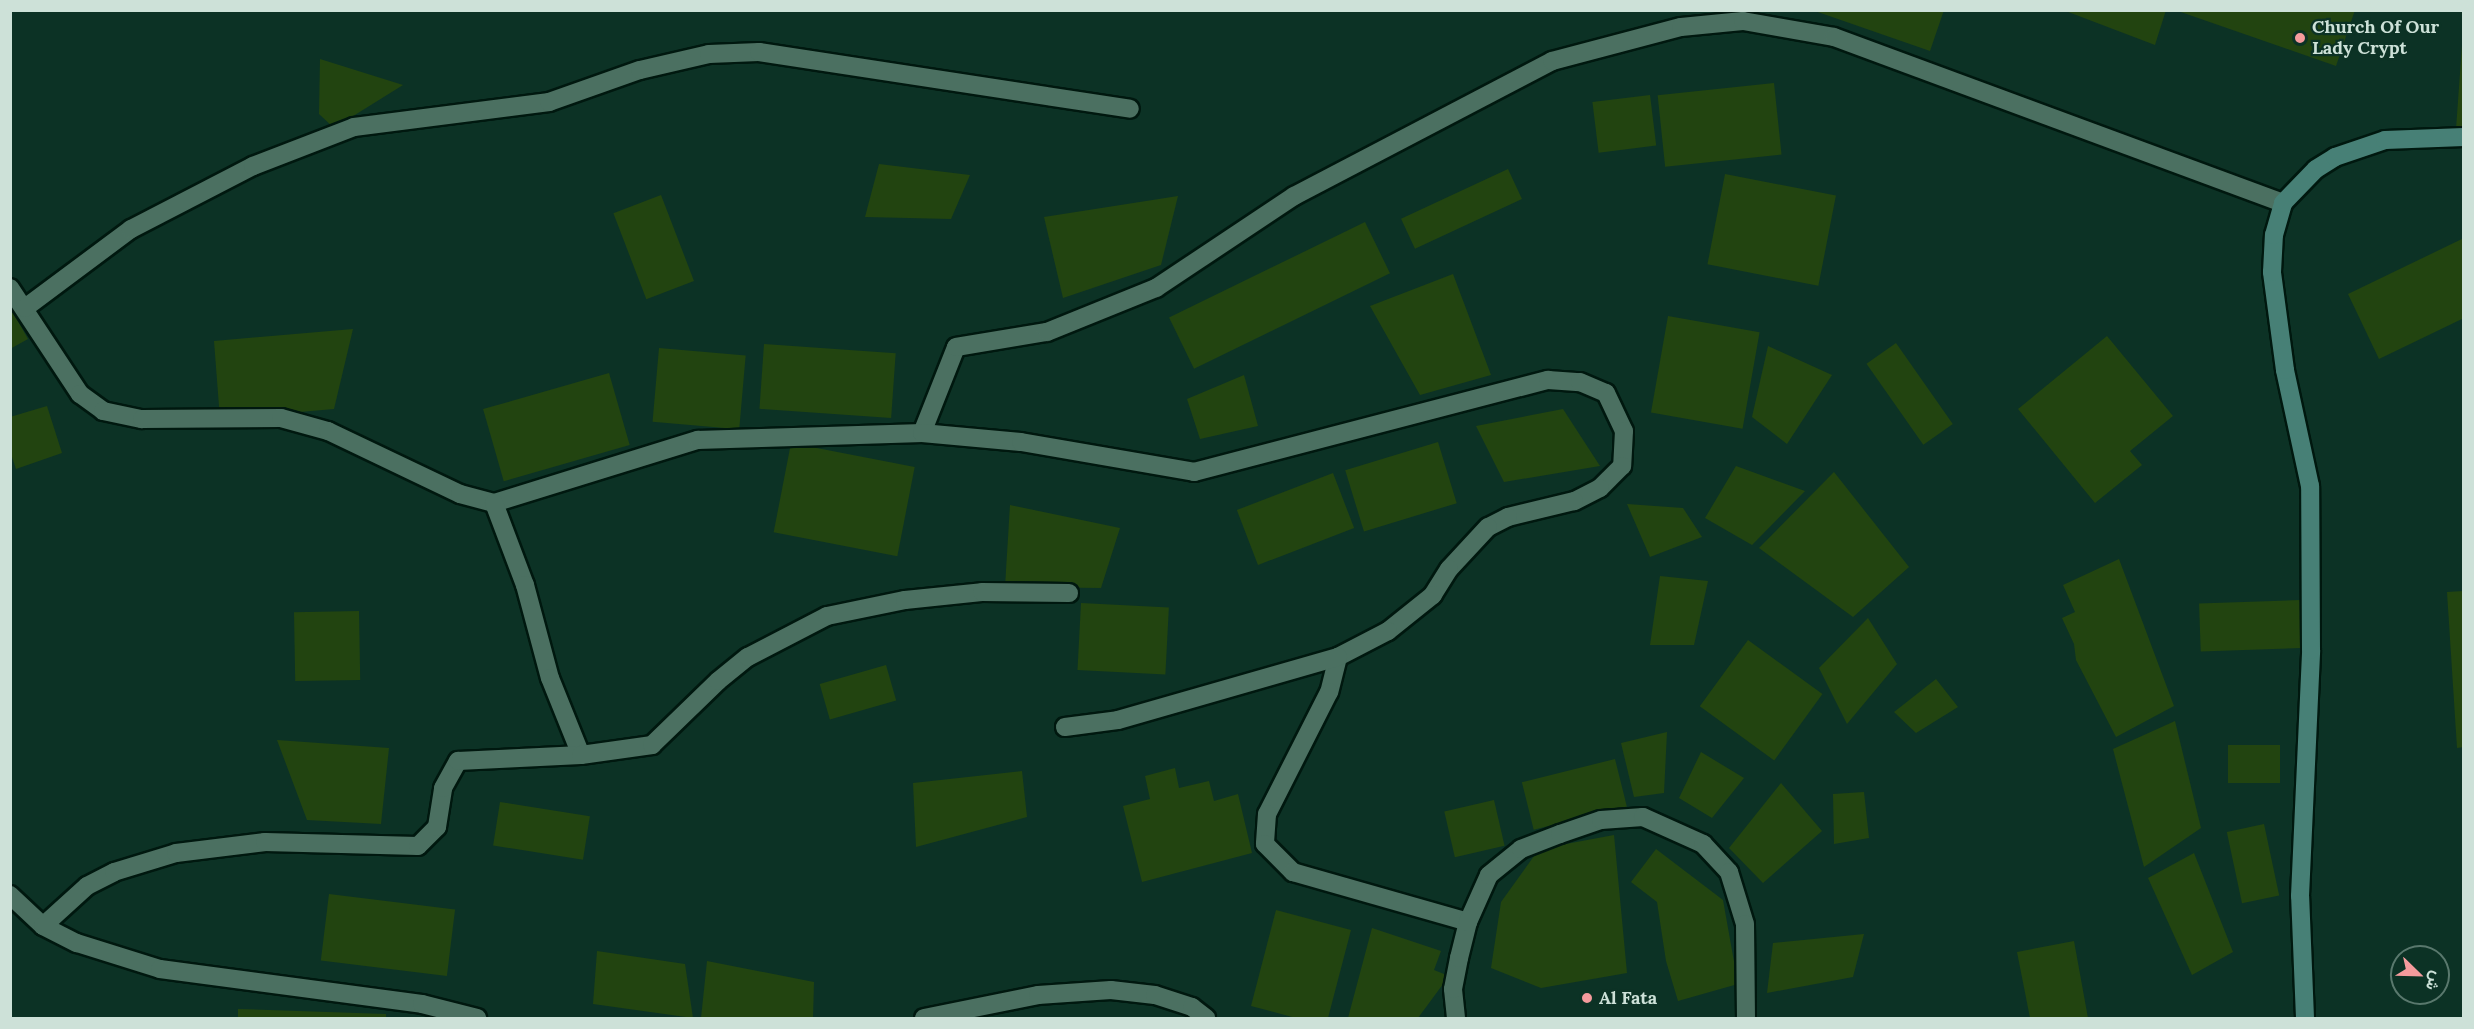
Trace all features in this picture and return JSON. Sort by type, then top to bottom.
[{"type":"street","points":[[922,434],[956,347],[1047,332],[1156,288],[1294,196],[1552,61],[1681,27],[1743,21],[1834,37],[2283,204]]},
{"type":"street","points":[[25,309],[131,229],[252,166],[354,127],[549,102],[640,70],[709,54],[759,52],[1130,109]]},
{"type":"street","points":[[2305,1018],[2300,896],[2311,650],[2310,486],[2286,370],[2272,272],[2274,235],[2283,204],[2316,169],[2356,147],[2432,135],[2463,137]]},
{"type":"street","points":[[10,288],[80,394],[102,411],[142,419],[281,418],[328,431],[460,494],[494,503],[698,441],[922,434],[1021,442],[1194,472],[1548,381],[1580,382],[1606,393],[1624,430],[1622,466],[1600,488],[1574,501],[1508,517],[1488,527],[1449,569],[1433,595],[1388,632],[1338,657],[1118,720],[1065,727]]},
{"type":"street","points":[[494,503],[525,585],[550,678],[581,755]]},
{"type":"street","points":[[43,926],[87,886],[114,872],[176,853],[265,842],[418,846],[437,827],[443,788],[458,760],[581,755],[652,746],[718,681],[748,657],[826,616],[905,600],[971,593],[1069,593]]},
{"type":"street","points":[[1338,657],[1329,692],[1267,814],[1265,844],[1293,872],[1468,921]]},
{"type":"street","points":[[1456,1018],[1453,989],[1468,921],[1489,875],[1521,849],[1601,820],[1643,817],[1703,844],[1730,872],[1744,924],[1746,1018]]},
{"type":"street","points":[[10,895],[43,926],[77,943],[160,969],[422,1004],[477,1018]]},
{"type":"street","points":[[924,1018],[1038,995],[1111,990],[1155,995],[1192,1007],[1206,1018]]},
{"type":"building","points":[[1812,10],[1944,10],[1930,51]]},
{"type":"building","points":[[2063,10],[2166,10],[2155,45]]},
{"type":"building","name":"Church Of Our Lady Crypt","points":[[2175,10],[2355,10],[2336,66]]},
{"type":"building","points":[[2462,45],[2464,45],[2464,129],[2456,129]]},
{"type":"building","points":[[320,59],[403,85],[334,128],[319,114]]},
{"type":"building","points":[[1774,83],[1782,155],[1665,167],[1658,95]]},
{"type":"building","points":[[1650,95],[1656,146],[1599,153],[1592,102]]},
{"type":"building","points":[[879,164],[970,175],[951,219],[865,217]]},
{"type":"building","points":[[1508,169],[1522,199],[1415,249],[1401,219]]},
{"type":"building","points":[[1725,174],[1836,196],[1818,286],[1707,264]]},
{"type":"building","points":[[661,195],[694,281],[646,299],[613,213]]},
{"type":"building","points":[[1178,196],[1161,265],[1063,298],[1044,217]]},
{"type":"building","points":[[1365,222],[1390,273],[1194,369],[1169,318]]},
{"type":"building","points":[[2464,238],[2464,318],[2379,359],[2348,294]]},
{"type":"building","points":[[1453,274],[1491,375],[1420,395],[1370,306]]},
{"type":"building","points":[[10,307],[28,339],[10,349]]},
{"type":"building","points":[[1668,316],[1760,332],[1743,429],[1651,413]]},
{"type":"building","points":[[353,329],[334,409],[220,419],[214,341]]},
{"type":"building","points":[[2107,336],[2173,416],[2130,451],[2142,465],[2095,503],[2018,409]]},
{"type":"building","points":[[1896,343],[1953,424],[1923,445],[1867,364]]},
{"type":"building","points":[[764,344],[896,353],[891,418],[759,409]]},
{"type":"building","points":[[1768,346],[1832,375],[1787,444],[1752,417]]},
{"type":"building","points":[[659,348],[746,356],[739,429],[653,422]]},
{"type":"building","points":[[609,373],[630,445],[504,481],[483,409]]},
{"type":"building","points":[[1244,375],[1258,426],[1200,439],[1187,399]]},
{"type":"building","points":[[47,406],[62,453],[16,469],[10,451],[10,417]]},
{"type":"building","points":[[1563,409],[1600,466],[1504,482],[1476,426]]},
{"type":"building","points":[[1438,442],[1457,503],[1364,532],[1345,470]]},
{"type":"building","points":[[791,443],[915,467],[897,556],[774,532]]},
{"type":"building","points":[[1736,466],[1805,491],[1752,545],[1705,518]]},
{"type":"building","points":[[1834,472],[1909,567],[1853,617],[1759,548]]},
{"type":"building","points":[[1333,473],[1354,528],[1258,565],[1237,510]]},
{"type":"building","points":[[1627,504],[1683,508],[1702,537],[1650,557]]},
{"type":"building","points":[[1010,505],[1120,528],[1101,588],[1005,587]]},
{"type":"building","points":[[2119,559],[2174,706],[2116,737],[2076,660],[2074,644],[2062,618],[2075,612],[2063,585]]},
{"type":"building","points":[[1660,576],[1708,581],[1694,645],[1650,645]]},
{"type":"building","points":[[2464,591],[2464,747],[2457,748],[2447,592]]},
{"type":"building","points":[[2300,600],[2302,648],[2201,651],[2199,604]]},
{"type":"building","points":[[1081,603],[1169,608],[1165,675],[1077,670]]},
{"type":"building","points":[[359,611],[360,680],[295,681],[294,612]]},
{"type":"building","points":[[1868,618],[1897,664],[1847,724],[1819,668]]},
{"type":"building","points":[[1748,640],[1822,694],[1774,760],[1700,706]]},
{"type":"building","points":[[886,665],[896,701],[830,720],[820,684]]},
{"type":"building","points":[[1936,679],[1958,707],[1916,733],[1894,712]]},
{"type":"building","points":[[2175,721],[2201,828],[2144,867],[2113,749]]},
{"type":"building","points":[[1667,732],[1664,793],[1634,797],[1621,743]]},
{"type":"building","points":[[277,740],[389,748],[381,824],[307,820]]},
{"type":"building","points":[[2228,745],[2280,745],[2280,783],[2228,783]]},
{"type":"building","points":[[1701,752],[1744,778],[1712,818],[1679,798]]},
{"type":"building","points":[[1615,759],[1627,807],[1534,830],[1522,782]]},
{"type":"building","points":[[1175,768],[1179,788],[1209,781],[1214,801],[1238,794],[1252,853],[1142,882],[1123,806],[1150,799],[1145,776]]},
{"type":"building","points":[[1022,771],[1027,817],[916,847],[913,783]]},
{"type":"building","points":[[1781,783],[1822,831],[1763,883],[1729,848]]},
{"type":"building","points":[[1864,792],[1869,838],[1834,844],[1833,794]]},
{"type":"building","points":[[1494,800],[1505,846],[1455,857],[1444,811]]},
{"type":"building","points":[[500,802],[590,816],[583,860],[493,845]]},
{"type":"building","points":[[2264,824],[2279,895],[2242,903],[2227,832]]},
{"type":"building","points":[[1614,835],[1627,973],[1541,988],[1491,968],[1501,902],[1539,849]]},
{"type":"building","points":[[1656,849],[1723,900],[1738,984],[1678,1001],[1666,961],[1657,902],[1631,882]]},
{"type":"building","points":[[2194,853],[2233,952],[2192,975],[2148,878]]},
{"type":"building","points":[[329,894],[455,909],[447,976],[321,961]]},
{"type":"building","points":[[1276,910],[1351,930],[1328,1018],[1296,1018],[1251,1006]]},
{"type":"building","points":[[1372,928],[1441,951],[1434,970],[1449,976],[1418,1018],[1348,1018]]},
{"type":"building","points":[[1864,934],[1853,977],[1767,993],[1773,943]]},
{"type":"building","points":[[2074,941],[2088,1018],[2030,1018],[2017,952]]},
{"type":"building","points":[[597,951],[685,964],[693,1018],[593,1004]]},
{"type":"building","points":[[707,961],[814,982],[813,1018],[701,1018]]},
{"type":"building","points":[[238,1009],[386,1014],[386,1018],[238,1018]]},
{"type":"place","name":"Church Of Our Lady Crypt","points":[[2300,38]]},
{"type":"place","name":"Al Fata","points":[[1587,998]]}]
